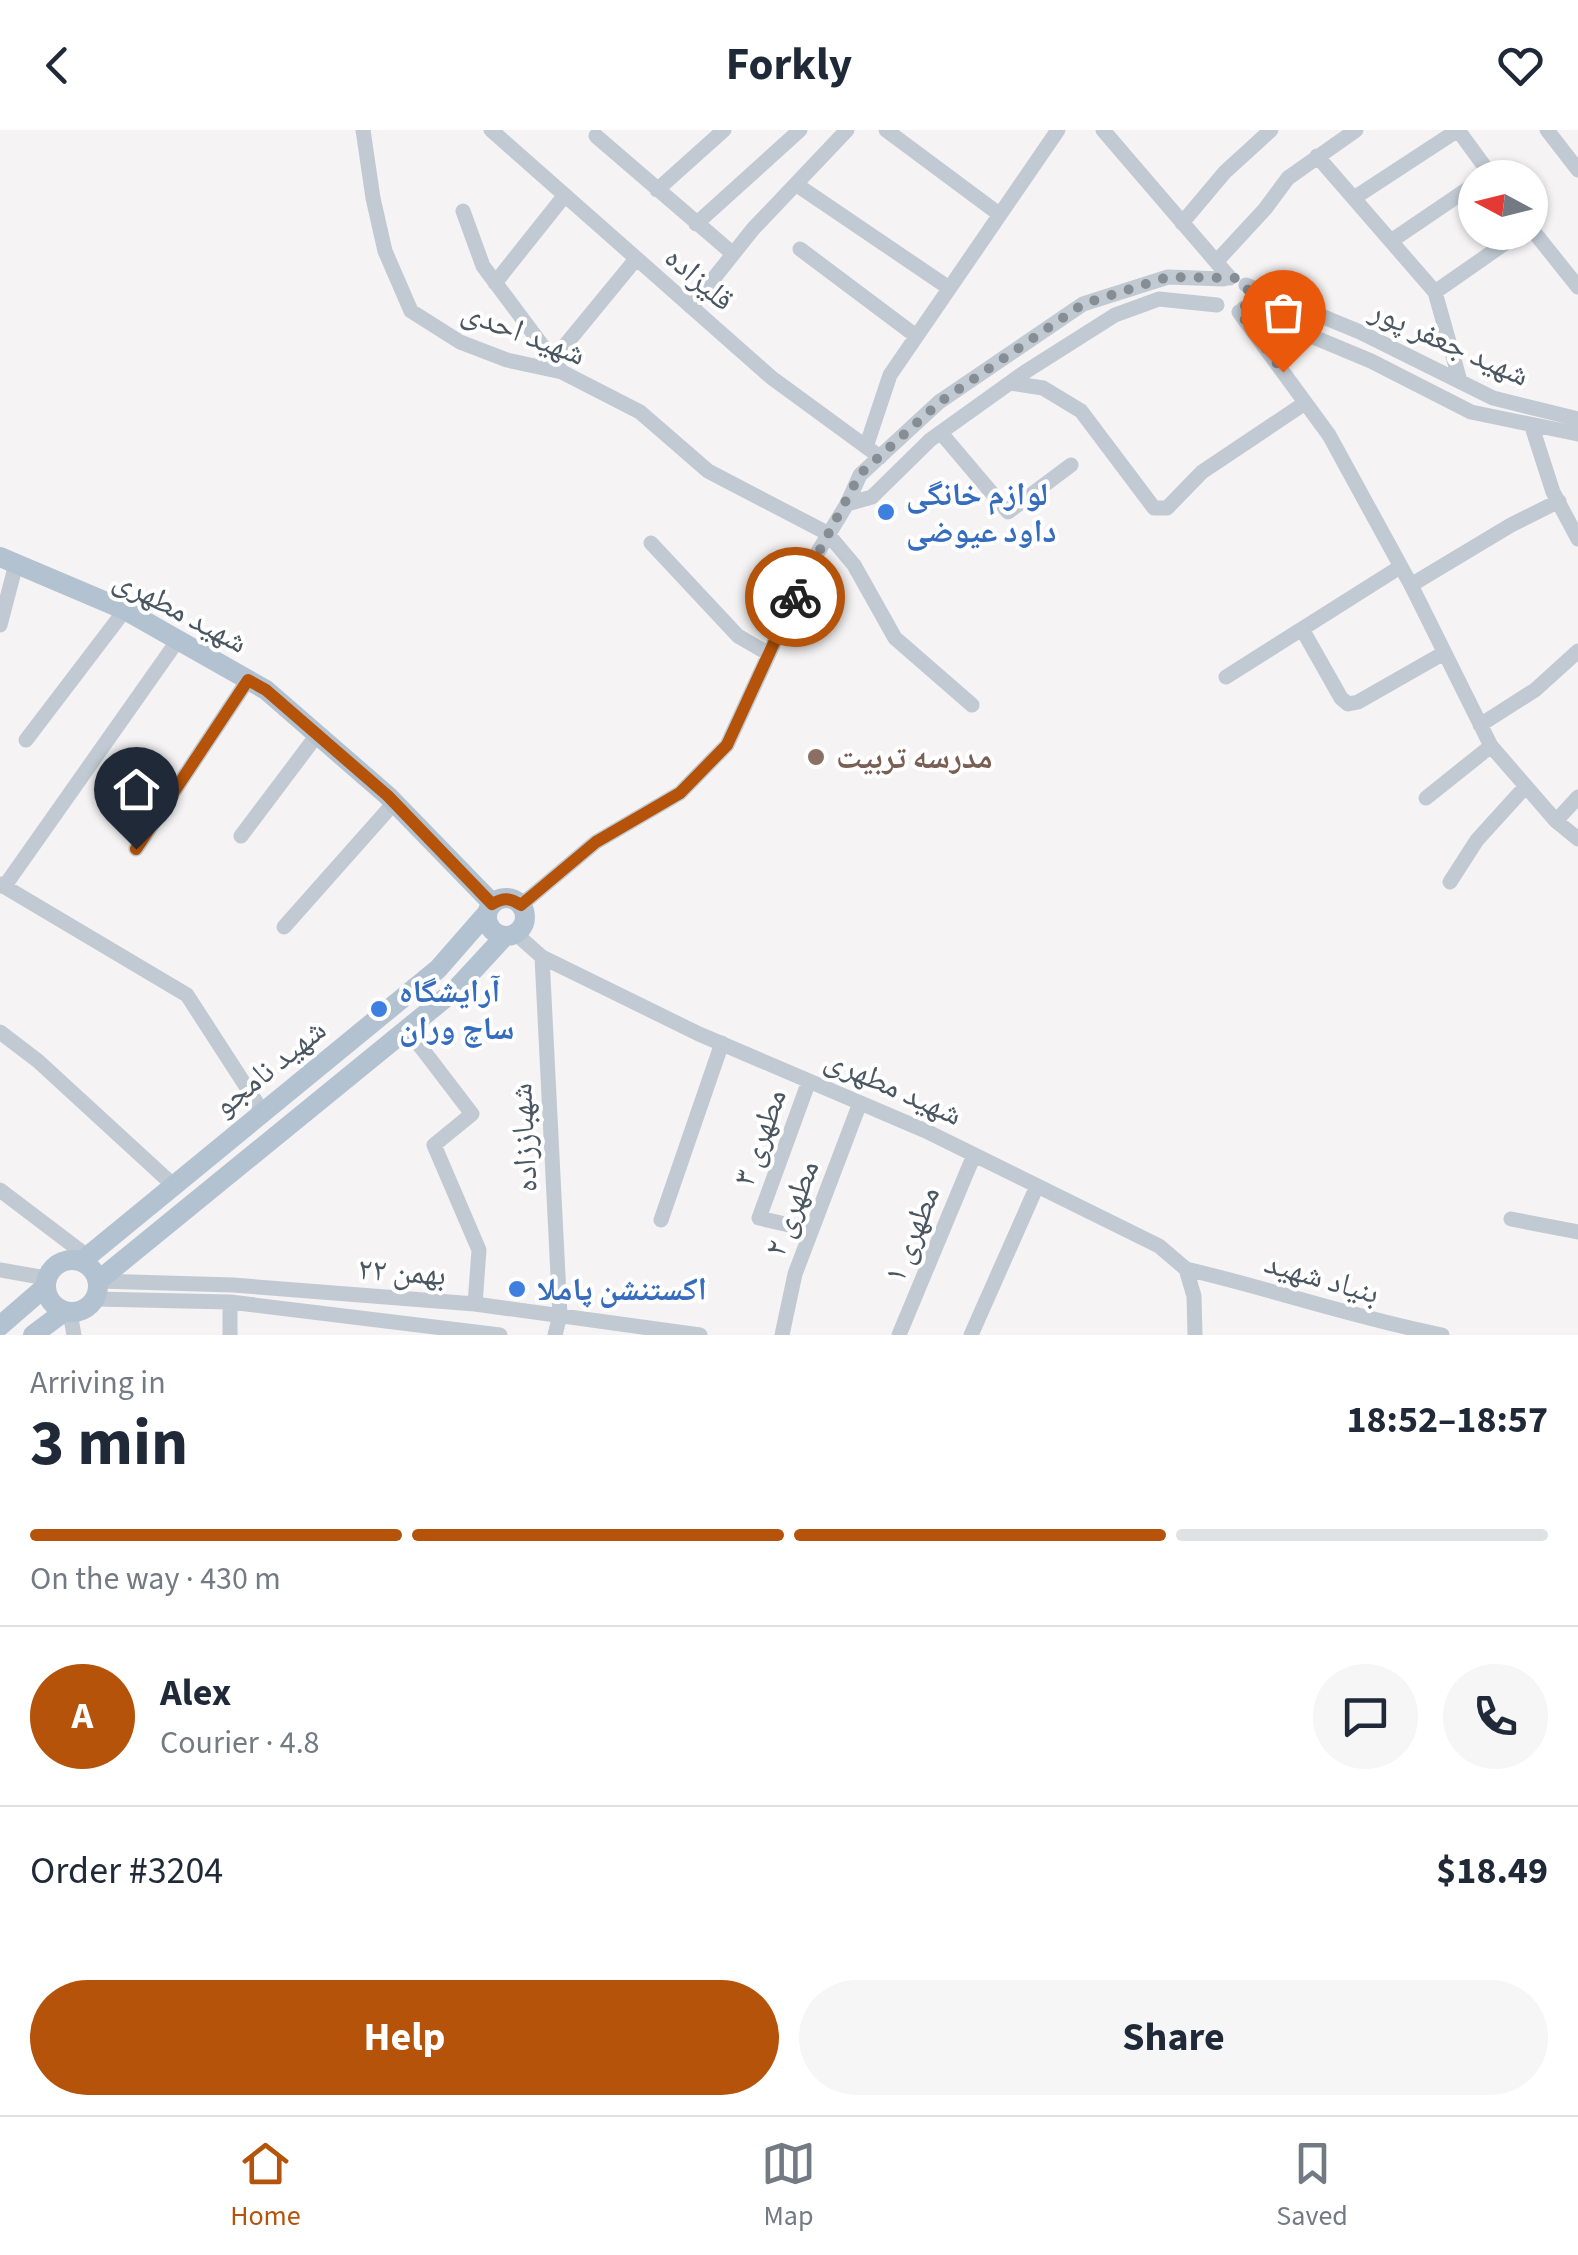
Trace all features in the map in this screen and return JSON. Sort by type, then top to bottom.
[{"type":"main road","name":"شهید مطهری","points":[[8,561],[125,610],[266,690],[394,803],[490,908]]},
{"type":"main road","points":[[502,898],[521,905],[525,915],[523,926],[510,935],[494,932],[488,924],[490,908],[502,898]]},
{"type":"main road","name":"شهید نامجو","points":[[84,1258],[438,969],[490,908]]},
{"type":"main road","name":"شهید نامجو","points":[[96,1290],[455,990],[510,935]]},
{"type":"main road","points":[[0,1326],[46,1283],[50,1271],[64,1260],[84,1258],[90,1265],[96,1290],[82,1310],[68,1312],[33,1335]]},
{"type":"main road","points":[[46,1283],[51,1302],[68,1312]]},
{"type":"street","name":"شهید احدی","points":[[364,130],[372,198],[385,251],[412,311],[460,342],[507,360],[557,366],[640,412],[708,471],[827,533]]},
{"type":"street","name":"قلیزاده","points":[[491,130],[772,378],[873,452]]},
{"type":"street","points":[[657,190],[724,130]]},
{"type":"street","points":[[696,224],[800,130]]},
{"type":"street","points":[[691,307],[732,253],[848,130]]},
{"type":"street","points":[[886,130],[999,214]]},
{"type":"street","points":[[521,905],[596,842],[680,793],[727,745],[827,533],[847,504],[873,452],[890,376],[1058,130]]},
{"type":"street","points":[[1182,223],[1225,172],[1271,130]]},
{"type":"street","points":[[1216,262],[1288,178],[1356,130]]},
{"type":"street","points":[[1354,198],[1458,130],[1478,160]]},
{"type":"street","points":[[1547,130],[1578,170]]},
{"type":"street","points":[[597,132],[657,190],[732,253]]},
{"type":"street","points":[[1111,132],[1227,278]]},
{"type":"street","points":[[1317,156],[1435,292],[1460,382]]},
{"type":"street","points":[[797,185],[949,288]]},
{"type":"street","points":[[495,283],[565,196]]},
{"type":"street","points":[[1391,241],[1458,196]]},
{"type":"street","points":[[463,212],[482,266],[557,366],[636,258]]},
{"type":"street","points":[[800,249],[916,336]]},
{"type":"street","points":[[1548,249],[1578,287]]},
{"type":"street","points":[[1435,292],[1495,250]]},
{"type":"street","points":[[847,504],[872,497],[940,433],[1115,315],[1159,299],[1217,305],[1228,313],[1242,310],[1249,297],[1246,285],[1227,278],[1168,277],[1083,304],[873,452]]},
{"type":"street","points":[[1217,305],[1214,293],[1227,278]]},
{"type":"street","name":"شهید جعفر پور","points":[[1246,285],[1360,332],[1492,398],[1578,419]]},
{"type":"street","points":[[1242,310],[1328,436],[1411,585],[1491,746],[1556,821],[1578,839]]},
{"type":"street","name":"شهید جعفر پور","points":[[1242,310],[1371,361],[1471,412],[1578,434]]},
{"type":"street","points":[[1010,383],[1043,388],[1082,411],[1154,508],[1168,508],[1202,472],[1305,403]]},
{"type":"street","points":[[1532,427],[1559,501],[1576,533]]},
{"type":"street","points":[[940,433],[1008,512],[1071,465]]},
{"type":"street","points":[[1411,585],[1559,501]]},
{"type":"street","points":[[827,533],[854,564],[895,638],[972,704]]},
{"type":"street","points":[[650,543],[738,636],[769,654]]},
{"type":"street","points":[[0,625],[8,561]]},
{"type":"street","points":[[1226,677],[1400,567]]},
{"type":"street","points":[[26,740],[125,610]]},
{"type":"street","points":[[1302,629],[1348,704],[1444,653]]},
{"type":"street","points":[[178,640],[2,886],[187,995],[262,1111]]},
{"type":"street","points":[[1480,725],[1534,690],[1578,651]]},
{"type":"street","points":[[136,849],[248,680]]},
{"type":"street","points":[[242,836],[318,735]]},
{"type":"street","points":[[1426,798],[1491,746]]},
{"type":"street","points":[[1450,882],[1478,840],[1526,786]]},
{"type":"street","points":[[1556,821],[1578,798]]},
{"type":"street","points":[[284,927],[394,803]]},
{"type":"street","name":"شهید مطهری","points":[[510,935],[542,957],[722,1044],[974,1155],[1159,1246],[1186,1269]]},
{"type":"street","name":"شهباززاده","points":[[542,957],[560,1315],[556,1335]]},
{"type":"street","points":[[406,1029],[472,1114],[434,1145],[480,1250],[475,1304]]},
{"type":"street","points":[[0,1032],[38,1060],[172,1184]]},
{"type":"street","points":[[661,1220],[722,1044]]},
{"type":"street","name":"مطهری ۳","points":[[808,1080],[758,1218],[812,1230]]},
{"type":"street","name":"مطهری ۲","points":[[782,1335],[794,1274],[860,1103]]},
{"type":"street","name":"مطهری ۱","points":[[900,1335],[974,1155]]},
{"type":"street","points":[[970,1335],[1037,1186]]},
{"type":"street","points":[[0,1190],[84,1258]]},
{"type":"street","points":[[1512,1218],[1578,1232]]},
{"type":"street","points":[[1186,1269],[1194,1296],[1196,1335]]},
{"type":"street","name":"بنیاد شهید","points":[[1186,1269],[1273,1290],[1379,1323],[1442,1335]]},
{"type":"street","points":[[0,1270],[46,1283]]},
{"type":"street","name":"۲۲ بهمن","points":[[96,1290],[233,1285],[475,1304],[700,1335]]},
{"type":"street","name":"۲۲ بهمن","points":[[96,1290],[500,1335]]},
{"type":"street","points":[[230,1302],[230,1335]]},
{"type":"street","points":[[68,1312],[74,1335]]},
{"type":"way so far","points":[[795,597],[860,474],[940,402],[1083,304],[1168,277],[1236,278],[1249,291],[1248,303],[1239,312],[1283,372]]},
{"type":"place","name":"لوازم خانگی داود عیوضی","points":[[886,512]]},
{"type":"place","name":"مدرسه تربیت","points":[[816,757]]},
{"type":"place","name":"آرایشگاه ساچ وران","points":[[379,1009]]},
{"type":"place","name":"اکستنشن پاملا","points":[[517,1289]]},
{"type":"route","points":[[136,849],[248,680],[266,690],[388,796],[492,904],[502,898],[521,905],[596,842],[680,793],[727,745],[795,597]]}]
